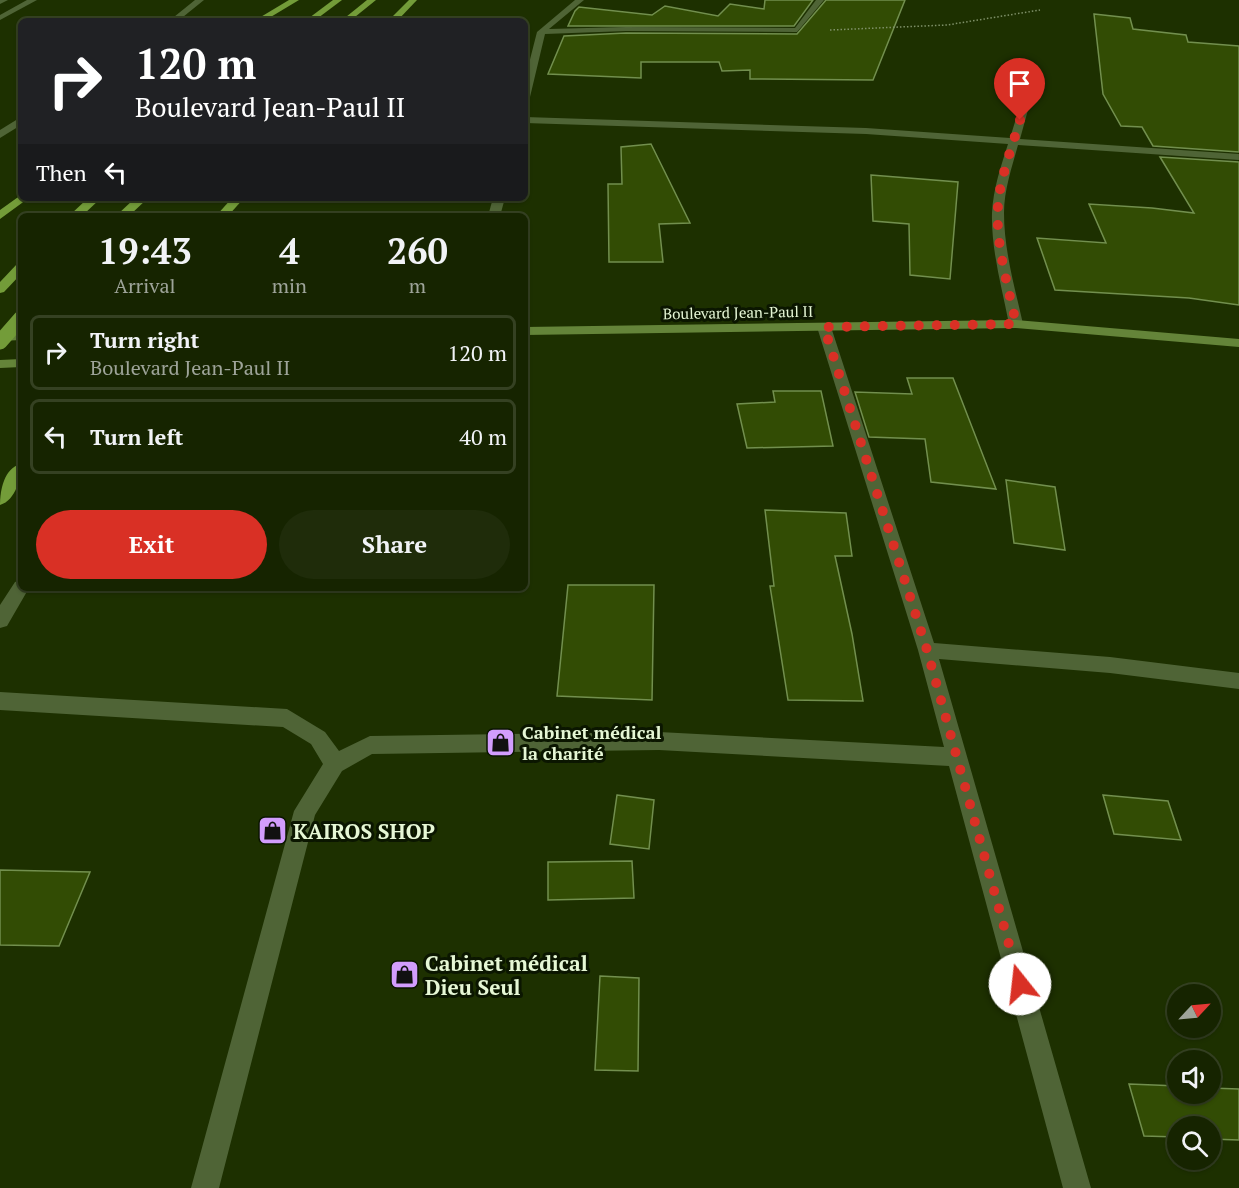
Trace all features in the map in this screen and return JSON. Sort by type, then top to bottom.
[{"type":"main road","points":[[263,18],[295,0]]},
{"type":"main road","points":[[313,18],[338,0]]},
{"type":"main road","points":[[349,18],[372,0]]},
{"type":"main road","points":[[396,18],[413,0]]},
{"type":"main road","points":[[0,216],[18,201]]},
{"type":"main road","points":[[78,213],[92,201]]},
{"type":"main road","points":[[125,213],[139,201]]},
{"type":"main road","points":[[225,213],[235,201]]},
{"type":"main road","points":[[0,289],[18,270]]},
{"type":"main road","points":[[0,342],[18,321]]},
{"type":"main road","name":"Boulevard Jean-Paul II","points":[[528,331],[1016,324],[1239,343]]},
{"type":"main road","points":[[0,337],[18,336]]},
{"type":"main road","points":[[0,364],[18,363]]},
{"type":"main road","points":[[0,499],[18,473]]},
{"type":"street","points":[[0,2],[4,0]]},
{"type":"street","points":[[0,18],[33,0]]},
{"type":"street","points":[[177,18],[200,0]]},
{"type":"street","points":[[528,85],[541,32],[580,0]]},
{"type":"street","points":[[541,32],[616,29],[797,30],[820,0]]},
{"type":"street","points":[[1016,324],[1001,253],[999,196],[1033,77]]},
{"type":"street","points":[[528,120],[866,131],[1239,157]]},
{"type":"street","points":[[0,135],[18,122]]},
{"type":"street","points":[[824,327],[927,650],[1077,1188]]},
{"type":"street","points":[[0,621],[18,591]]},
{"type":"street","points":[[927,650],[1110,665],[1239,681]]},
{"type":"street","points":[[0,701],[287,718],[318,738],[335,764]]},
{"type":"street","points":[[205,1188],[305,811],[335,764],[370,745],[659,741],[957,757]]},
{"type":"path","points":[[797,30],[918,28],[1040,10]]},
{"type":"building","points":[[765,0],[813,0],[794,26],[568,26],[579,7],[652,15],[665,6],[718,16],[730,4],[764,9]]},
{"type":"building","points":[[826,0],[905,0],[873,80],[750,79],[750,70],[722,71],[719,62],[641,62],[641,78],[548,74],[564,36],[626,33],[797,34]]},
{"type":"building","points":[[1094,14],[1130,18],[1133,29],[1186,35],[1188,42],[1239,46],[1239,152],[1153,146],[1142,127],[1121,126],[1103,94]]},
{"type":"building","points":[[651,144],[690,223],[659,224],[663,262],[609,262],[608,184],[622,184],[621,147]]},
{"type":"building","points":[[1160,157],[1239,162],[1239,305],[1189,298],[1055,290],[1037,238],[1106,243],[1089,204],[1194,213]]},
{"type":"building","points":[[871,175],[958,182],[950,279],[910,275],[909,224],[873,221]]},
{"type":"building","points":[[907,378],[953,378],[996,489],[931,482],[925,439],[869,437],[855,392],[912,394]]},
{"type":"building","points":[[773,391],[821,391],[833,446],[747,448],[737,404],[775,402]]},
{"type":"building","points":[[1006,480],[1055,487],[1065,550],[1014,543]]},
{"type":"building","points":[[765,510],[846,513],[852,556],[835,556],[852,634],[863,701],[788,700],[770,586],[774,586]]},
{"type":"building","points":[[568,585],[654,585],[652,700],[557,696]]},
{"type":"building","points":[[617,795],[654,800],[649,849],[610,844]]},
{"type":"building","points":[[1103,795],[1168,801],[1181,840],[1114,834]]},
{"type":"building","points":[[632,861],[634,898],[548,900],[548,862]]},
{"type":"building","points":[[0,870],[90,872],[59,946],[0,945]]},
{"type":"building","points":[[600,976],[639,978],[638,1071],[595,1070]]},
{"type":"building","points":[[1129,1084],[1167,1086],[1167,1104],[1221,1104],[1221,1088],[1239,1089],[1239,1140],[1221,1139],[1221,1116],[1167,1116],[1167,1137],[1144,1136]]},
{"type":"place","name":"Cabinet médical la charité","points":[[501,742]]},
{"type":"place","name":"KAIROS SHOP","points":[[272,831]]},
{"type":"place","name":"Cabinet médical Dieu Seul","points":[[404,975]]},
{"type":"route","points":[[1020,120],[1003,178],[998,212],[1001,253],[1016,324],[824,327],[927,650],[1020,984]]}]
